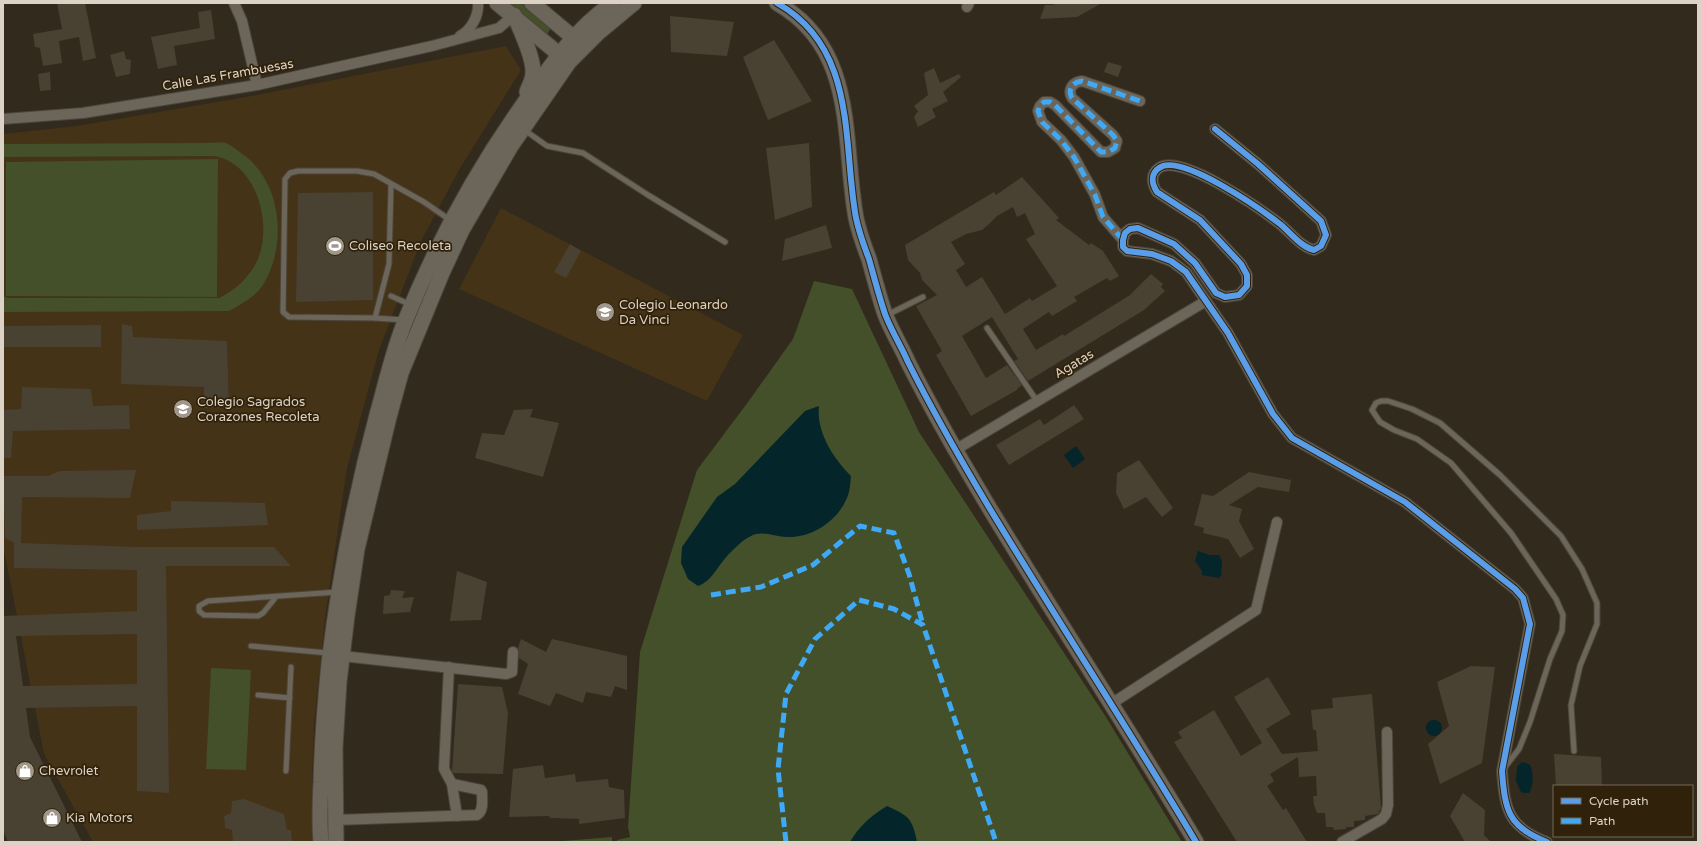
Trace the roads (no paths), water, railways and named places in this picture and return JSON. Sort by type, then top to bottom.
[{"type":"main road","points":[[497,3],[514,15],[564,58]]},
{"type":"main road","points":[[532,3],[579,42]]},
{"type":"main road","points":[[336,842],[336,655],[339,592],[360,480],[405,321],[451,221],[472,182],[517,113],[613,3]]},
{"type":"main road","points":[[579,42],[634,3]]},
{"type":"main road","points":[[777,3],[800,21],[814,35],[833,68],[840,89],[847,128],[856,219],[886,316],[924,394],[954,450],[1196,842]]},
{"type":"main road","points":[[514,15],[522,33],[533,73],[532,80],[517,113]]},
{"type":"main road","points":[[321,842],[320,807],[322,743],[336,655],[347,616],[357,549],[401,373],[442,273],[462,230],[564,58]]},
{"type":"street","points":[[234,3],[242,21],[257,85]]},
{"type":"street","name":"Calle Las Frambuesas","points":[[454,40],[471,27],[476,17],[478,3]]},
{"type":"street","name":"Calle Las Frambuesas","points":[[3,119],[83,113],[257,85],[432,46],[499,28],[514,15]]},
{"type":"street","points":[[1123,240],[1104,217],[1095,195],[1074,157],[1061,140],[1042,122],[1038,111],[1044,102],[1050,102],[1101,152],[1108,152],[1115,148],[1117,141],[1113,134],[1072,98],[1070,89],[1073,84],[1082,81],[1140,101]]},
{"type":"street","points":[[1215,129],[1258,164],[1321,221],[1326,235],[1321,246],[1314,250],[1308,248],[1281,225],[1236,193],[1202,174],[1178,166],[1168,165],[1160,166],[1154,172],[1152,179],[1153,186],[1157,192],[1200,220],[1241,264],[1247,275],[1247,286],[1239,295],[1225,297],[1216,293],[1195,263],[1174,244],[1138,228],[1130,229],[1125,233],[1123,247],[1127,251],[1152,254],[1171,261],[1186,272],[1228,334],[1273,414],[1292,438],[1405,502],[1509,584],[1523,598],[1530,624],[1502,771],[1507,804],[1512,817],[1522,829],[1547,842]]},
{"type":"street","name":"Agatas","points":[[954,450],[1206,301]]},
{"type":"street","points":[[1111,704],[1256,610],[1277,522]]},
{"type":"street","points":[[336,655],[506,674],[512,672],[513,652]]},
{"type":"street","points":[[449,667],[444,769],[452,784],[457,816]]},
{"type":"street","points":[[1342,842],[1382,819],[1386,814],[1388,805],[1387,732]]},
{"type":"street","points":[[335,820],[480,814],[482,811],[482,792],[478,788],[452,784]]},
{"type":"lane","points":[[523,129],[547,146],[583,153],[725,242]]},
{"type":"lane","points":[[405,321],[375,318],[289,317],[283,312],[285,179],[290,173],[298,170],[357,171],[374,174],[391,185],[424,202],[451,221]]},
{"type":"lane","points":[[375,318],[384,293],[390,264],[391,185]]},
{"type":"lane","points":[[391,296],[412,305]]},
{"type":"lane","points":[[886,316],[923,297]]},
{"type":"lane","points":[[987,328],[1038,401]]},
{"type":"lane","points":[[1502,771],[1519,748],[1530,722],[1550,659],[1562,631],[1562,615],[1556,598],[1511,534],[1451,463],[1417,439],[1394,430],[1380,422],[1372,410],[1376,403],[1381,401],[1388,401],[1412,409],[1440,423],[1500,475],[1561,536],[1582,569],[1598,603],[1597,624],[1580,666],[1571,705],[1574,751]]},
{"type":"lane","points":[[276,597],[264,613],[258,616],[204,615],[199,611],[199,606],[208,601],[339,592]]},
{"type":"lane","points":[[251,646],[336,655]]},
{"type":"lane","points":[[286,771],[291,666]]},
{"type":"lane","points":[[258,695],[290,698]]},
{"type":"water","points":[[819,406],[820,425],[827,444],[844,469],[851,476],[850,488],[842,508],[829,522],[814,532],[805,535],[796,537],[782,537],[755,534],[741,542],[732,550],[711,577],[703,584],[698,586],[688,579],[681,563],[682,547],[717,497],[735,484],[805,411]]},
{"type":"water","points":[[1076,446],[1085,459],[1073,468],[1064,455]]},
{"type":"water","points":[[1198,551],[1209,555],[1219,555],[1222,561],[1221,576],[1219,578],[1202,575],[1202,571],[1195,561]]},
{"type":"water","points":[[1434,720],[1440,722],[1442,728],[1440,734],[1434,736],[1428,734],[1426,728],[1428,722]]},
{"type":"water","points":[[1522,762],[1529,764],[1533,774],[1533,782],[1529,793],[1521,792],[1516,781],[1517,767]]},
{"type":"water","points":[[887,806],[905,815],[911,823],[917,842],[850,842],[857,831],[866,822]]},
{"type":"place","name":"Coliseo Recoleta","points":[[335,246]]},
{"type":"place","name":"Colegio Leonardo Da Vinci","points":[[605,312]]},
{"type":"place","name":"Colegio Sagrados Corazones Recoleta","points":[[183,409]]},
{"type":"place","name":"Chevrolet","points":[[25,771]]},
{"type":"place","name":"Kia Motors","points":[[52,818]]}]
